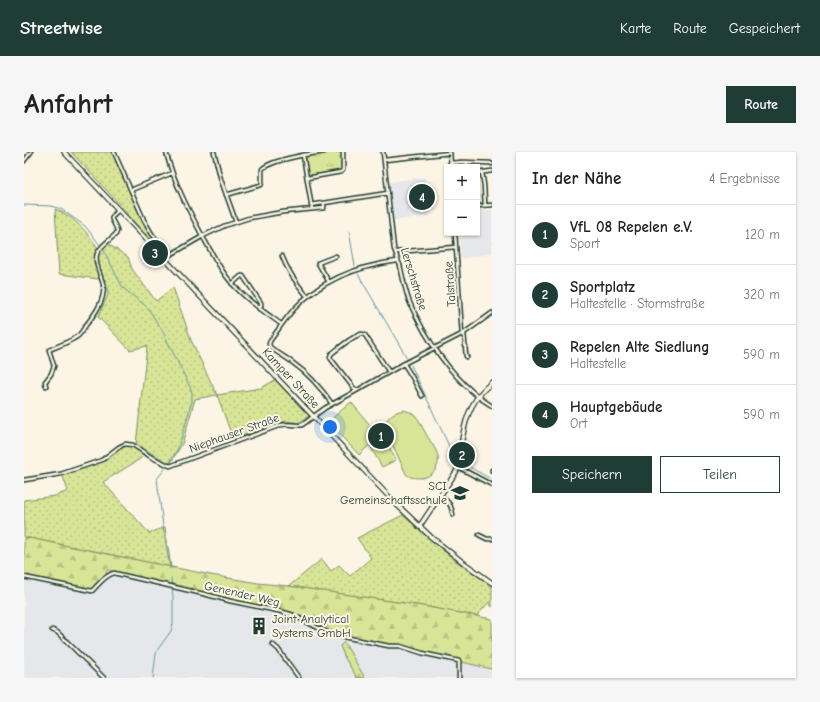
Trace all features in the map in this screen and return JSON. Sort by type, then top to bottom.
[{"type":"main road","name":"Kamper Straße","points":[[64,152],[383,491],[430,537],[492,583]]},
{"type":"main road","points":[[419,527],[450,482],[458,467],[465,425],[478,397],[492,382]]},
{"type":"street","points":[[24,161],[31,152]]},
{"type":"street","points":[[114,152],[144,220],[152,234],[169,255],[203,236],[236,222],[256,216],[324,208],[324,203]]},
{"type":"street","points":[[166,152],[172,173],[190,212],[217,263],[232,284],[248,300],[281,324],[292,310],[307,296],[329,282],[364,267],[398,261]]},
{"type":"street","points":[[214,152],[226,195],[236,222]]},
{"type":"street","points":[[226,195],[261,185],[262,169],[266,166],[303,155],[324,152]]},
{"type":"street","points":[[307,178],[341,172],[343,170],[343,152]]},
{"type":"street","name":"Lerschstraße","points":[[383,152],[394,250],[396,252],[412,307],[434,348],[445,364],[474,394],[492,406]]},
{"type":"street","points":[[384,160],[450,152],[450,162],[492,164]]},
{"type":"street","points":[[303,155],[312,209]]},
{"type":"street","points":[[485,205],[482,173],[492,171]]},
{"type":"street","points":[[131,190],[172,173]]},
{"type":"street","points":[[311,205],[388,193]]},
{"type":"street","points":[[480,206],[492,205]]},
{"type":"street","points":[[46,386],[45,382],[51,374],[54,366],[49,350],[78,336],[93,317],[100,303],[104,287],[98,266],[97,256],[101,248],[118,231],[112,221],[112,218],[113,215],[119,210]]},
{"type":"street","name":"Talstraße","points":[[456,236],[463,334]]},
{"type":"street","points":[[396,252],[456,247]]},
{"type":"street","points":[[282,256],[286,268],[292,278],[307,296]]},
{"type":"street","points":[[329,282],[318,263],[336,256]]},
{"type":"street","points":[[232,284],[243,276],[261,303],[259,309]]},
{"type":"street","name":"Niephauser Straße","points":[[24,480],[61,474],[102,460],[126,444],[133,445],[170,466],[281,425],[302,425],[325,408],[356,390],[463,334],[492,313]]},
{"type":"street","name":"Kamper Straße","points":[[281,324],[269,344],[270,347],[311,378],[332,404]]},
{"type":"street","points":[[356,390],[330,359],[330,357],[331,354],[359,334],[365,335],[389,372]]},
{"type":"street","points":[[463,334],[467,357]]},
{"type":"street","points":[[404,364],[422,396]]},
{"type":"street","points":[[458,467],[492,486]]},
{"type":"street","points":[[440,496],[448,502],[452,508],[453,515]]},
{"type":"street","points":[[479,535],[487,539],[492,539]]},
{"type":"street","name":"Genender Weg","points":[[24,577],[92,591],[106,577],[114,573],[176,587],[293,615],[326,632],[339,636],[389,646],[400,646],[422,653],[459,661],[459,678]]},
{"type":"street","points":[[52,630],[57,632],[104,678]]},
{"type":"street","points":[[272,644],[278,648],[298,678]]},
{"type":"shaded area","points":[[425,177],[430,216],[393,220],[389,182]]},
{"type":"shaded area","points":[[480,210],[492,210],[492,253],[461,259],[459,236],[480,236]]},
{"type":"shaded area","points":[[24,554],[114,573],[291,616],[323,632],[339,637],[400,646],[492,669],[492,678],[24,678]]},
{"type":"green space","points":[[71,152],[114,152],[144,220],[152,234],[169,255],[163,258],[122,207]]},
{"type":"green space","points":[[334,152],[342,153],[342,168],[340,171],[308,175],[306,159],[308,156]]},
{"type":"green space","points":[[55,209],[62,212],[80,225],[98,248],[105,242],[128,257],[132,269],[156,301],[173,287],[191,340],[217,395],[195,399],[182,444],[170,464],[136,444],[147,346],[130,350],[98,317],[108,295],[106,280],[59,274]]},
{"type":"green space","points":[[275,380],[309,416],[298,423],[286,421],[233,439],[217,395],[261,388]]},
{"type":"green space","points":[[351,402],[379,436],[359,455],[328,422]]},
{"type":"green space","points":[[404,410],[415,415],[437,453],[438,464],[429,476],[413,478],[406,474],[384,426],[391,415]]},
{"type":"green space","points":[[384,438],[396,460],[382,467],[370,446]]},
{"type":"green space","points":[[125,445],[133,446],[145,454],[140,459],[103,482],[149,533],[165,527],[171,567],[24,537],[24,500],[55,496],[68,491],[62,474],[104,459]]},
{"type":"green space","points":[[403,515],[453,559],[492,586],[492,607],[489,602],[477,616],[417,605],[289,586],[322,559],[331,571],[339,565],[350,576],[371,558],[357,538]]},
{"type":"green space","points":[[24,537],[211,575],[417,605],[492,619],[492,669],[422,653],[400,646],[389,646],[326,632],[293,615],[114,573],[108,570],[106,572],[107,575],[90,590],[24,575]]},
{"type":"green space","points":[[344,642],[365,678],[357,678],[345,658],[340,646]]},
{"type":"waterway","points":[[24,205],[51,206],[61,209],[85,226],[100,245]]},
{"type":"waterway","points":[[349,231],[355,266]]},
{"type":"waterway","points":[[103,249],[123,288],[147,307],[162,330],[191,389],[192,401],[178,448],[169,464]]},
{"type":"waterway","points":[[358,274],[407,358]]},
{"type":"waterway","points":[[411,365],[449,446],[456,457]]},
{"type":"waterway","points":[[466,465],[489,478]]},
{"type":"waterway","points":[[167,466],[157,479],[170,568]]},
{"type":"waterway","points":[[153,678],[156,654],[171,631],[173,624],[171,578]]},
{"type":"place","name":"Hauptgebäude","points":[[422,197]]},
{"type":"place","name":"Repelen Alte Siedlung","points":[[155,253]]},
{"type":"place","name":"VfL 08 Repelen e.V.","points":[[381,436]]},
{"type":"place","name":"Sportplatz","points":[[462,455]]},
{"type":"place","name":"SCI Gemeinschaftsschule","points":[[460,493]]},
{"type":"place","name":"Joint Analytical Systems GmbH","points":[[259,626]]}]
